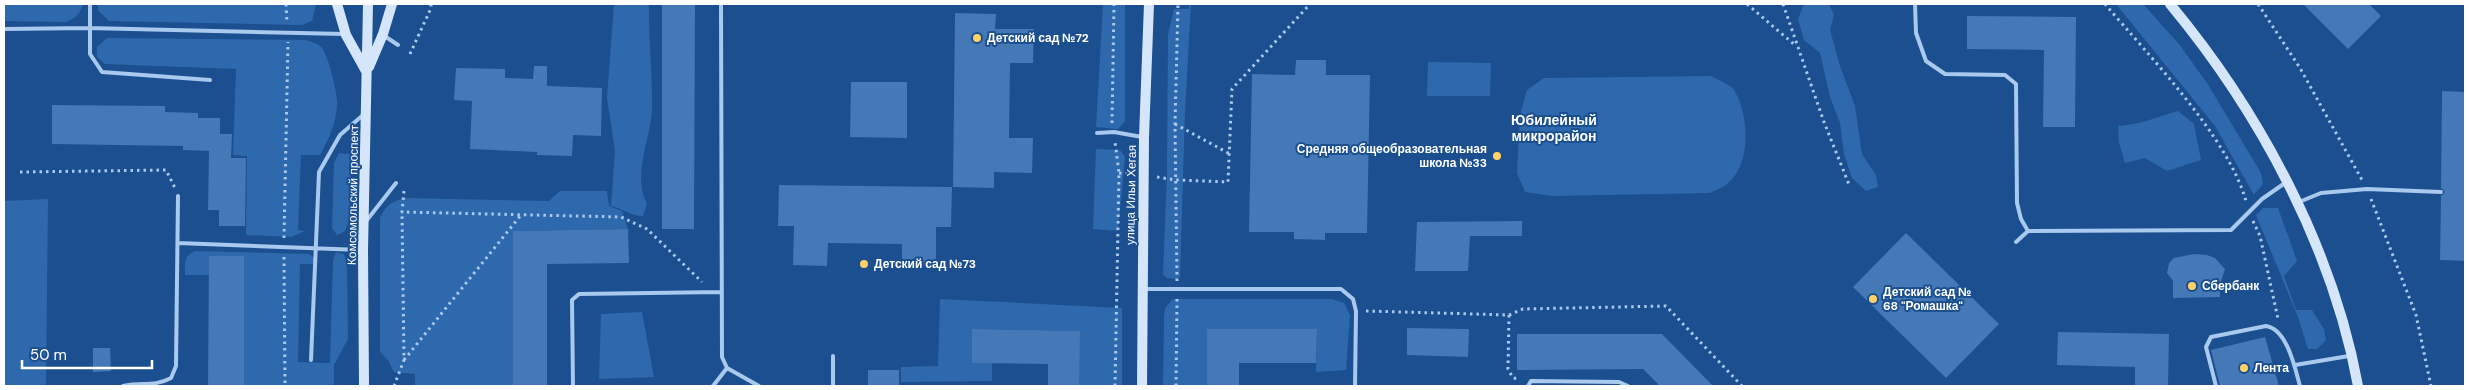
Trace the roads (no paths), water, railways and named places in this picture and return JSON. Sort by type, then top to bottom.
[{"type":"main road","points":[[337,4],[346,35],[367,72]]},
{"type":"main road","name":"Комсомольский проспект","points":[[364,386],[363,250],[368,4]]},
{"type":"main road","points":[[367,72],[383,34],[392,4]]},
{"type":"main road","name":"улица Ильи Хегая","points":[[1142,386],[1144,137],[1149,4]]},
{"type":"main road","points":[[2170,4],[2233,89],[2298,202],[2338,303],[2353,356],[2358,386]]},
{"type":"lane","points":[[90,4],[90,54],[102,72],[210,80]]},
{"type":"lane","points":[[721,4],[722,357],[727,368],[759,386]]},
{"type":"lane","points":[[1915,4],[1916,33],[1926,61],[1945,74],[2005,75],[2016,84],[2017,203],[2021,219],[2028,231]]},
{"type":"lane","points":[[4,30],[89,28],[346,35]]},
{"type":"lane","points":[[383,34],[398,45]]},
{"type":"lane","points":[[311,360],[314,249],[320,172],[340,135],[367,112]]},
{"type":"lane","points":[[1097,133],[1114,132],[1144,137]]},
{"type":"lane","points":[[2016,242],[2028,231],[2231,230],[2262,199],[2287,182]]},
{"type":"lane","points":[[365,222],[396,183]]},
{"type":"lane","points":[[2298,202],[2321,193],[2367,190],[2441,192]]},
{"type":"lane","points":[[123,386],[131,384],[158,384],[171,378],[176,366],[178,196]]},
{"type":"lane","points":[[178,242],[284,245],[314,249],[363,250]]},
{"type":"lane","points":[[1143,289],[1341,289],[1353,298],[1356,312],[1354,386]]},
{"type":"lane","points":[[573,386],[572,300],[579,294],[721,292]]},
{"type":"lane","points":[[2216,386],[2206,347],[2211,337],[2266,326],[2273,327],[2280,332],[2295,366],[2300,386]]},
{"type":"lane","points":[[833,356],[833,386]]},
{"type":"lane","points":[[2295,366],[2353,356]]},
{"type":"lane","points":[[713,386],[727,368]]},
{"type":"lane","points":[[1528,386],[1532,381],[1619,382],[1628,386]]},
{"type":"place","name":"Детский сад №72","points":[[977,38]]},
{"type":"place","name":"Средняя общеобразовательная школа №33","points":[[1497,156]]},
{"type":"place","name":"Детский сад №73","points":[[864,264]]},
{"type":"place","name":"Сбербанк","points":[[2192,286]]},
{"type":"place","name":"Детский сад № 68 \"Ромашка\"","points":[[1873,299]]},
{"type":"place","name":"Лента","points":[[2244,368]]},
{"type":"district","name":"Юбилейный микрорайон","points":[[1554,128]]}]
